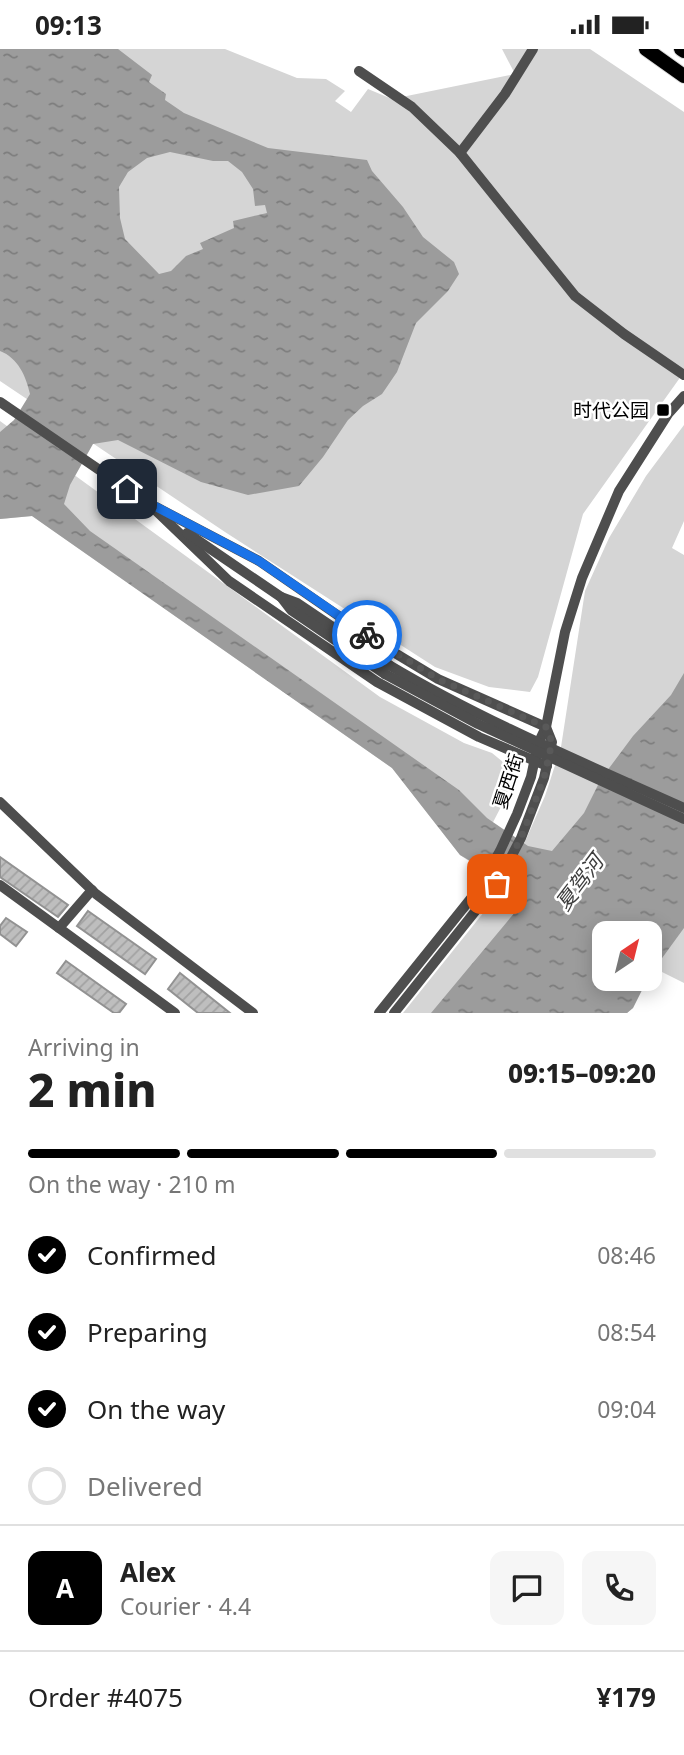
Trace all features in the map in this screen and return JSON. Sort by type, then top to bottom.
[{"type":"main road","points":[[646,49],[684,76]]},
{"type":"street","points":[[460,153],[505,94],[533,49]]},
{"type":"street","points":[[359,71],[412,107],[460,153],[575,296],[684,375]]},
{"type":"street","points":[[147,502],[259,561],[375,641],[438,679],[546,727],[565,632],[582,578],[619,491],[668,414],[684,396]]},
{"type":"street","points":[[0,402],[281,597],[297,603],[387,669],[478,724],[684,819]]},
{"type":"street","points":[[147,502],[229,581],[377,682],[479,737],[547,766]]},
{"type":"street","points":[[387,669],[481,716],[684,809]]},
{"type":"street","name":"夏西街","points":[[379,1013],[481,886],[517,814],[538,744],[546,727]]},
{"type":"street","name":"夏西街","points":[[394,1013],[497,884],[521,838],[547,766],[552,742],[546,727]]},
{"type":"street","points":[[0,802],[92,890],[253,1013]]},
{"type":"street","points":[[0,885],[175,1013]]},
{"type":"street","points":[[59,927],[92,890]]},
{"type":"shaded area","points":[[0,49],[225,49],[297,78],[326,79],[345,91],[335,101],[351,112],[368,89],[392,99],[515,74],[502,49],[590,49],[684,112],[684,372],[583,514],[538,677],[530,692],[489,687],[435,667],[225,532],[0,381]]},
{"type":"shaded area","points":[[0,421],[380,697],[464,743],[492,753],[514,771],[505,799],[472,863],[460,855],[392,768],[32,516],[0,519]]},
{"type":"shaded area","points":[[684,425],[684,521],[672,548],[684,555],[684,983],[662,972],[662,921],[592,921],[592,991],[642,991],[633,1008],[627,1013],[403,1013],[484,912],[513,869],[545,796],[561,747],[585,591],[609,538],[646,476]]},
{"type":"water","name":"夏驾河","points":[[0,49],[118,49],[152,75],[149,82],[166,94],[165,100],[184,113],[268,148],[367,160],[372,171],[403,207],[423,237],[454,262],[459,274],[448,291],[416,323],[397,372],[382,394],[348,420],[299,486],[248,495],[201,482],[118,440],[93,444],[70,485],[64,504],[90,531],[459,790],[487,818],[528,846],[552,851],[584,813],[601,779],[633,736],[671,695],[684,673],[684,928],[662,958],[662,921],[592,921],[592,991],[642,991],[633,1008],[627,1013],[431,1013],[526,899],[520,890],[460,855],[392,768],[32,516],[0,519],[0,432],[14,420],[30,394],[20,368],[0,351]],"holes":[[[170,152],[213,161],[228,161],[242,172],[253,189],[255,206],[265,205],[267,213],[233,221],[234,228],[200,243],[203,249],[186,256],[171,271],[159,274],[125,239],[120,218],[119,187],[128,172],[147,158]]]},
{"type":"building","points":[[0,857],[68,905],[58,917],[0,877]]},
{"type":"building","points":[[88,911],[156,959],[145,974],[77,926]]},
{"type":"building","points":[[6,918],[27,932],[16,946],[0,934],[0,926]]},
{"type":"building","points":[[66,961],[126,1004],[119,1013],[114,1013],[57,973]]},
{"type":"building","points":[[180,973],[230,1013],[198,1013],[168,989]]},
{"type":"way so far","points":[[367,635],[438,679],[546,727],[552,742],[544,778],[521,838],[497,884]]},
{"type":"place","name":"时代公园","points":[[663,410]]},
{"type":"route","points":[[127,489],[259,561],[367,635]]}]
